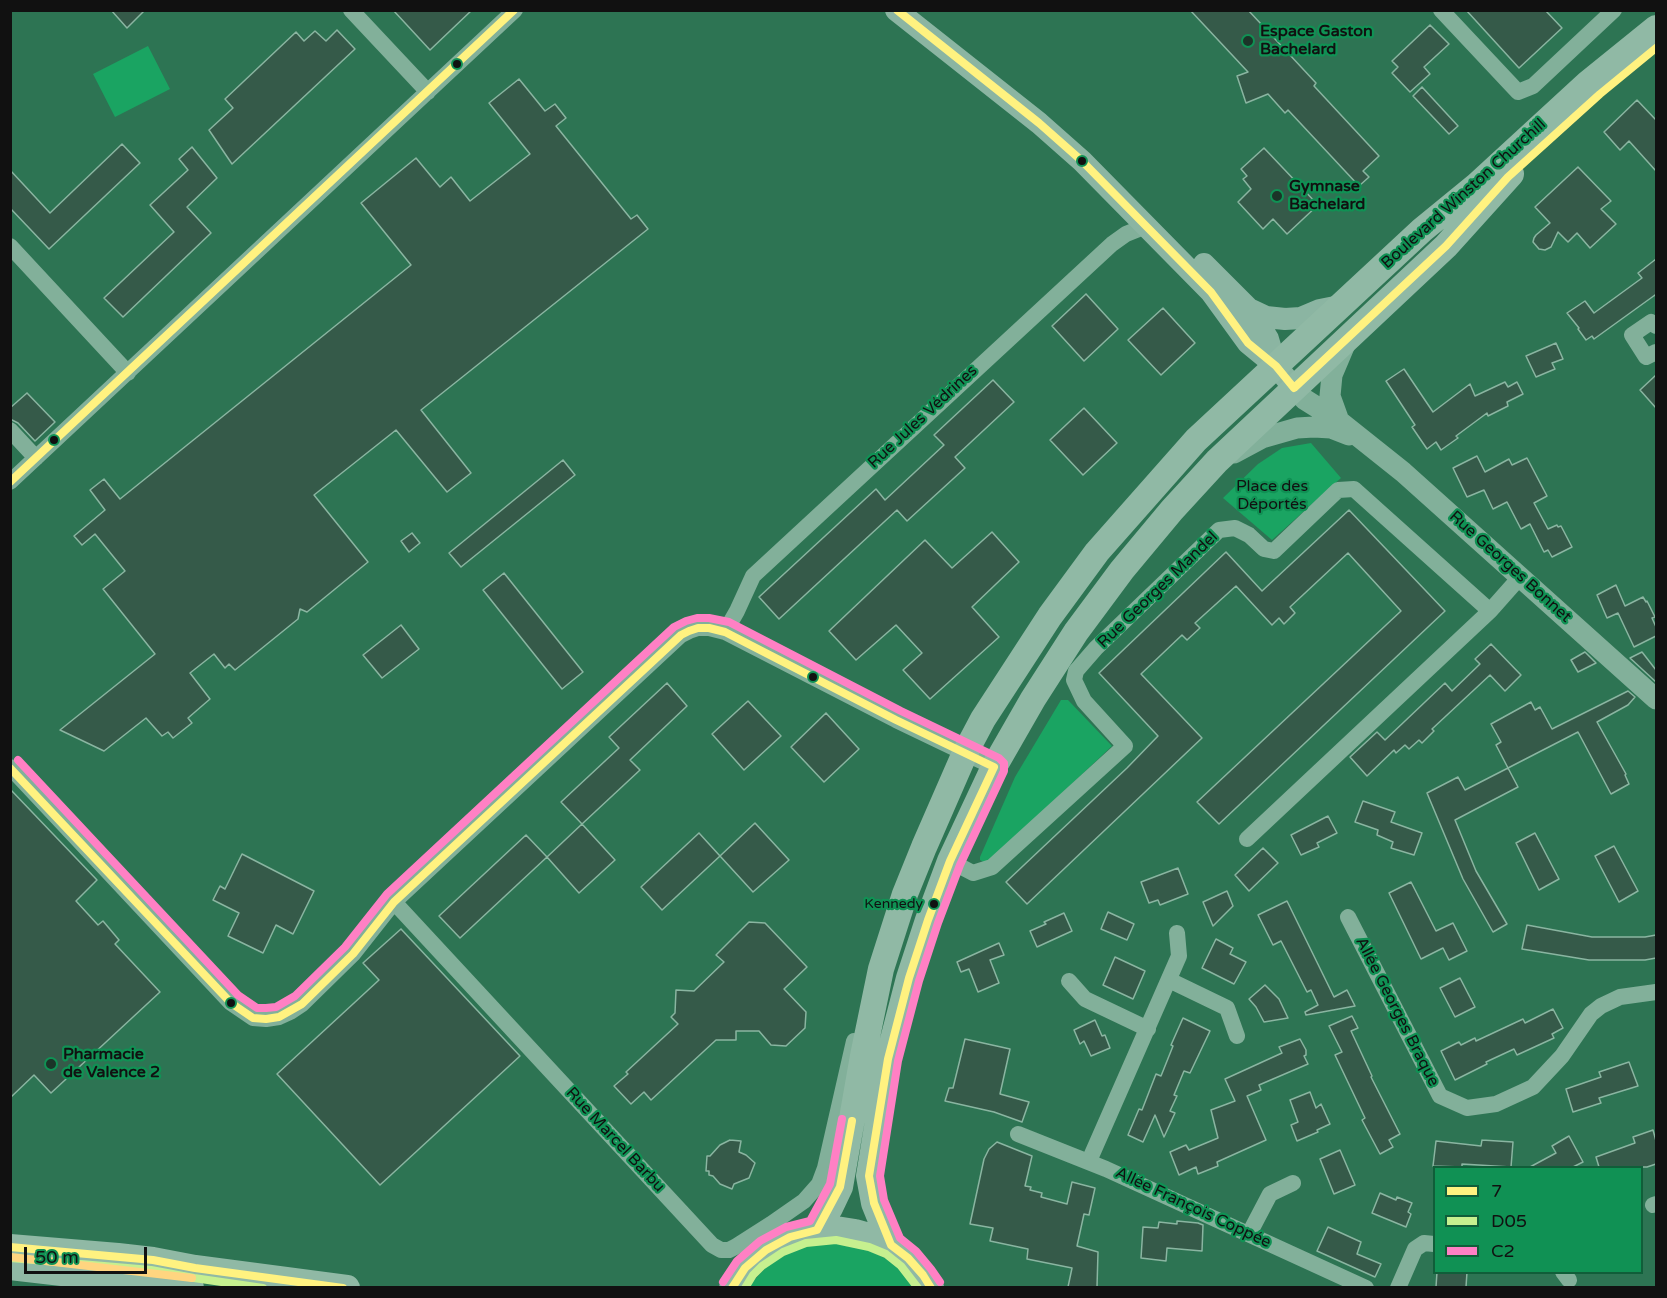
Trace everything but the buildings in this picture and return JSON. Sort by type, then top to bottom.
[{"type":"main road","points":[[896,10],[1082,161],[1211,292],[1248,343],[1276,366],[1299,393]]},
{"type":"main road","points":[[915,10],[1071,134],[1118,178],[1249,309],[1268,339],[1276,366]]},
{"type":"main road","name":"Boulevard Winston Churchill","points":[[817,1230],[840,1187],[843,1128],[863,1056],[881,969],[905,894],[965,753],[983,719],[1038,635],[1097,552],[1197,440],[1422,230],[1477,185],[1588,83],[1656,28]]},
{"type":"main road","name":"Boulevard Winston Churchill","points":[[891,1245],[874,1203],[869,1176],[888,1059],[909,978],[950,861],[994,767],[1063,675],[1076,632],[1122,570],[1217,461],[1299,393],[1348,337],[1446,246],[1508,177],[1600,93],[1656,48]]},
{"type":"main road","points":[[1249,309],[1266,317],[1285,319],[1301,318],[1320,310],[1340,306]]},
{"type":"main road","points":[[732,1287],[745,1268],[766,1250],[790,1237],[817,1230],[836,1229],[873,1237],[891,1245],[908,1258],[931,1287]]},
{"type":"main road","points":[[10,1247],[153,1260],[195,1268],[347,1287]]},
{"type":"main road","points":[[10,1267],[191,1287]]},
{"type":"street","points":[[351,10],[428,92]]},
{"type":"street","points":[[10,482],[515,10]]},
{"type":"street","points":[[1441,10],[1518,92],[1533,86],[1614,10]]},
{"type":"street","name":"Rue Jules Védrines","points":[[717,630],[737,611],[753,576],[1107,249],[1126,234],[1146,226]]},
{"type":"street","points":[[10,246],[128,373]]},
{"type":"street","points":[[1656,326],[1651,322],[1632,335],[1646,357],[1656,352]]},
{"type":"street","points":[[1217,461],[1262,438],[1297,428],[1335,424],[1330,396],[1332,375],[1348,337]]},
{"type":"street","name":"Rue Georges Bonnet","points":[[1299,393],[1335,424],[1380,452],[1396,465],[1656,699]]},
{"type":"street","points":[[10,430],[36,458]]},
{"type":"street","name":"Rue Georges Mandel","points":[[1063,675],[1076,671],[1096,648],[1220,530],[1235,528],[1249,534],[1264,549],[1274,551],[1338,490],[1354,489],[1490,611]]},
{"type":"street","points":[[1247,839],[1490,611],[1521,576]]},
{"type":"street","points":[[10,767],[231,1003],[254,1018],[266,1019],[279,1017],[302,1004],[353,954],[394,902],[681,635],[698,628],[717,630],[994,767]]},
{"type":"street","points":[[1076,632],[1096,648]]},
{"type":"street","points":[[950,861],[973,873],[992,867],[1125,746],[1063,675]]},
{"type":"street","name":"Rue Marcel Barbu","points":[[394,902],[712,1245],[721,1250],[735,1247],[814,1192],[843,1128]]},
{"type":"street","name":"Allée Georges Braque","points":[[1348,917],[1440,1096],[1467,1107],[1496,1104],[1533,1087],[1562,1056],[1596,1010],[1620,997],[1656,992]]},
{"type":"street","points":[[1089,1161],[1179,956],[1177,933]]},
{"type":"street","points":[[1169,980],[1227,1008],[1237,1036]]},
{"type":"street","points":[[1070,981],[1085,999],[1148,1029]]},
{"type":"street","name":"Allée François Coppée","points":[[1018,1134],[1089,1161],[1366,1287]]},
{"type":"street","points":[[1249,1234],[1270,1194],[1293,1183]]},
{"type":"street","points":[[1398,1287],[1415,1249],[1424,1243],[1433,1244]]},
{"type":"green space","points":[[148,46],[170,89],[115,117],[93,74]]},
{"type":"green space","name":"Place des Déportés","points":[[1311,443],[1341,478],[1272,540],[1223,498],[1258,464],[1282,448]]},
{"type":"green space","points":[[1061,700],[1068,700],[1112,746],[991,860],[985,863],[980,860],[980,857],[1015,777]]},
{"type":"green space","points":[[830,1242],[862,1247],[891,1261],[915,1283],[917,1288],[747,1288],[769,1264],[798,1248]]},
{"type":"transit line","name":"7","points":[[10,482],[514,10]]},
{"type":"transit line","name":"7","points":[[897,10],[1039,123],[1082,161],[1211,292],[1248,343],[1276,366],[1294,388],[1446,246],[1508,177],[1600,94],[1656,48]]},
{"type":"transit line","name":"C2","points":[[18,760],[238,995],[257,1008],[266,1008],[276,1007],[295,996],[345,947],[387,894],[674,627],[686,621],[709,618],[729,622],[901,711],[999,758],[1004,763],[1004,771],[960,865],[919,981],[898,1061],[880,1176],[884,1200],[900,1238],[916,1251],[940,1282]]},
{"type":"transit line","name":"7","points":[[10,768],[231,1003],[253,1018],[266,1019],[279,1017],[302,1004],[353,954],[394,902],[681,635],[689,631],[709,628],[725,632],[896,720],[994,767],[950,861],[909,978],[888,1059],[869,1176],[874,1203],[891,1245],[908,1258],[931,1288]]},
{"type":"transit line","name":"C2","points":[[723,1282],[737,1261],[760,1241],[786,1227],[810,1221],[830,1184],[842,1119]]},
{"type":"transit line","name":"7","points":[[732,1288],[745,1268],[766,1250],[790,1237],[817,1230],[840,1187],[852,1121]]},
{"type":"transit line","name":"D05","points":[[745,1288],[762,1266],[783,1252],[806,1243],[836,1240],[869,1247],[886,1254],[901,1266],[918,1288]]},
{"type":"transit line","name":"7","points":[[10,1247],[153,1260],[343,1288]]},
{"type":"transit line","points":[[11,1257],[192,1278]]},
{"type":"transit line","name":"D05","points":[[10,1258],[151,1270],[263,1288]]},
{"type":"place","name":"Espace Gaston Bachelard","points":[[1248,41]]},
{"type":"place","name":"Gymnase Bachelard","points":[[1277,196]]},
{"type":"place","name":"Kennedy","points":[[934,904]]},
{"type":"place","name":"Pharmacie de Valence 2","points":[[51,1064]]}]
